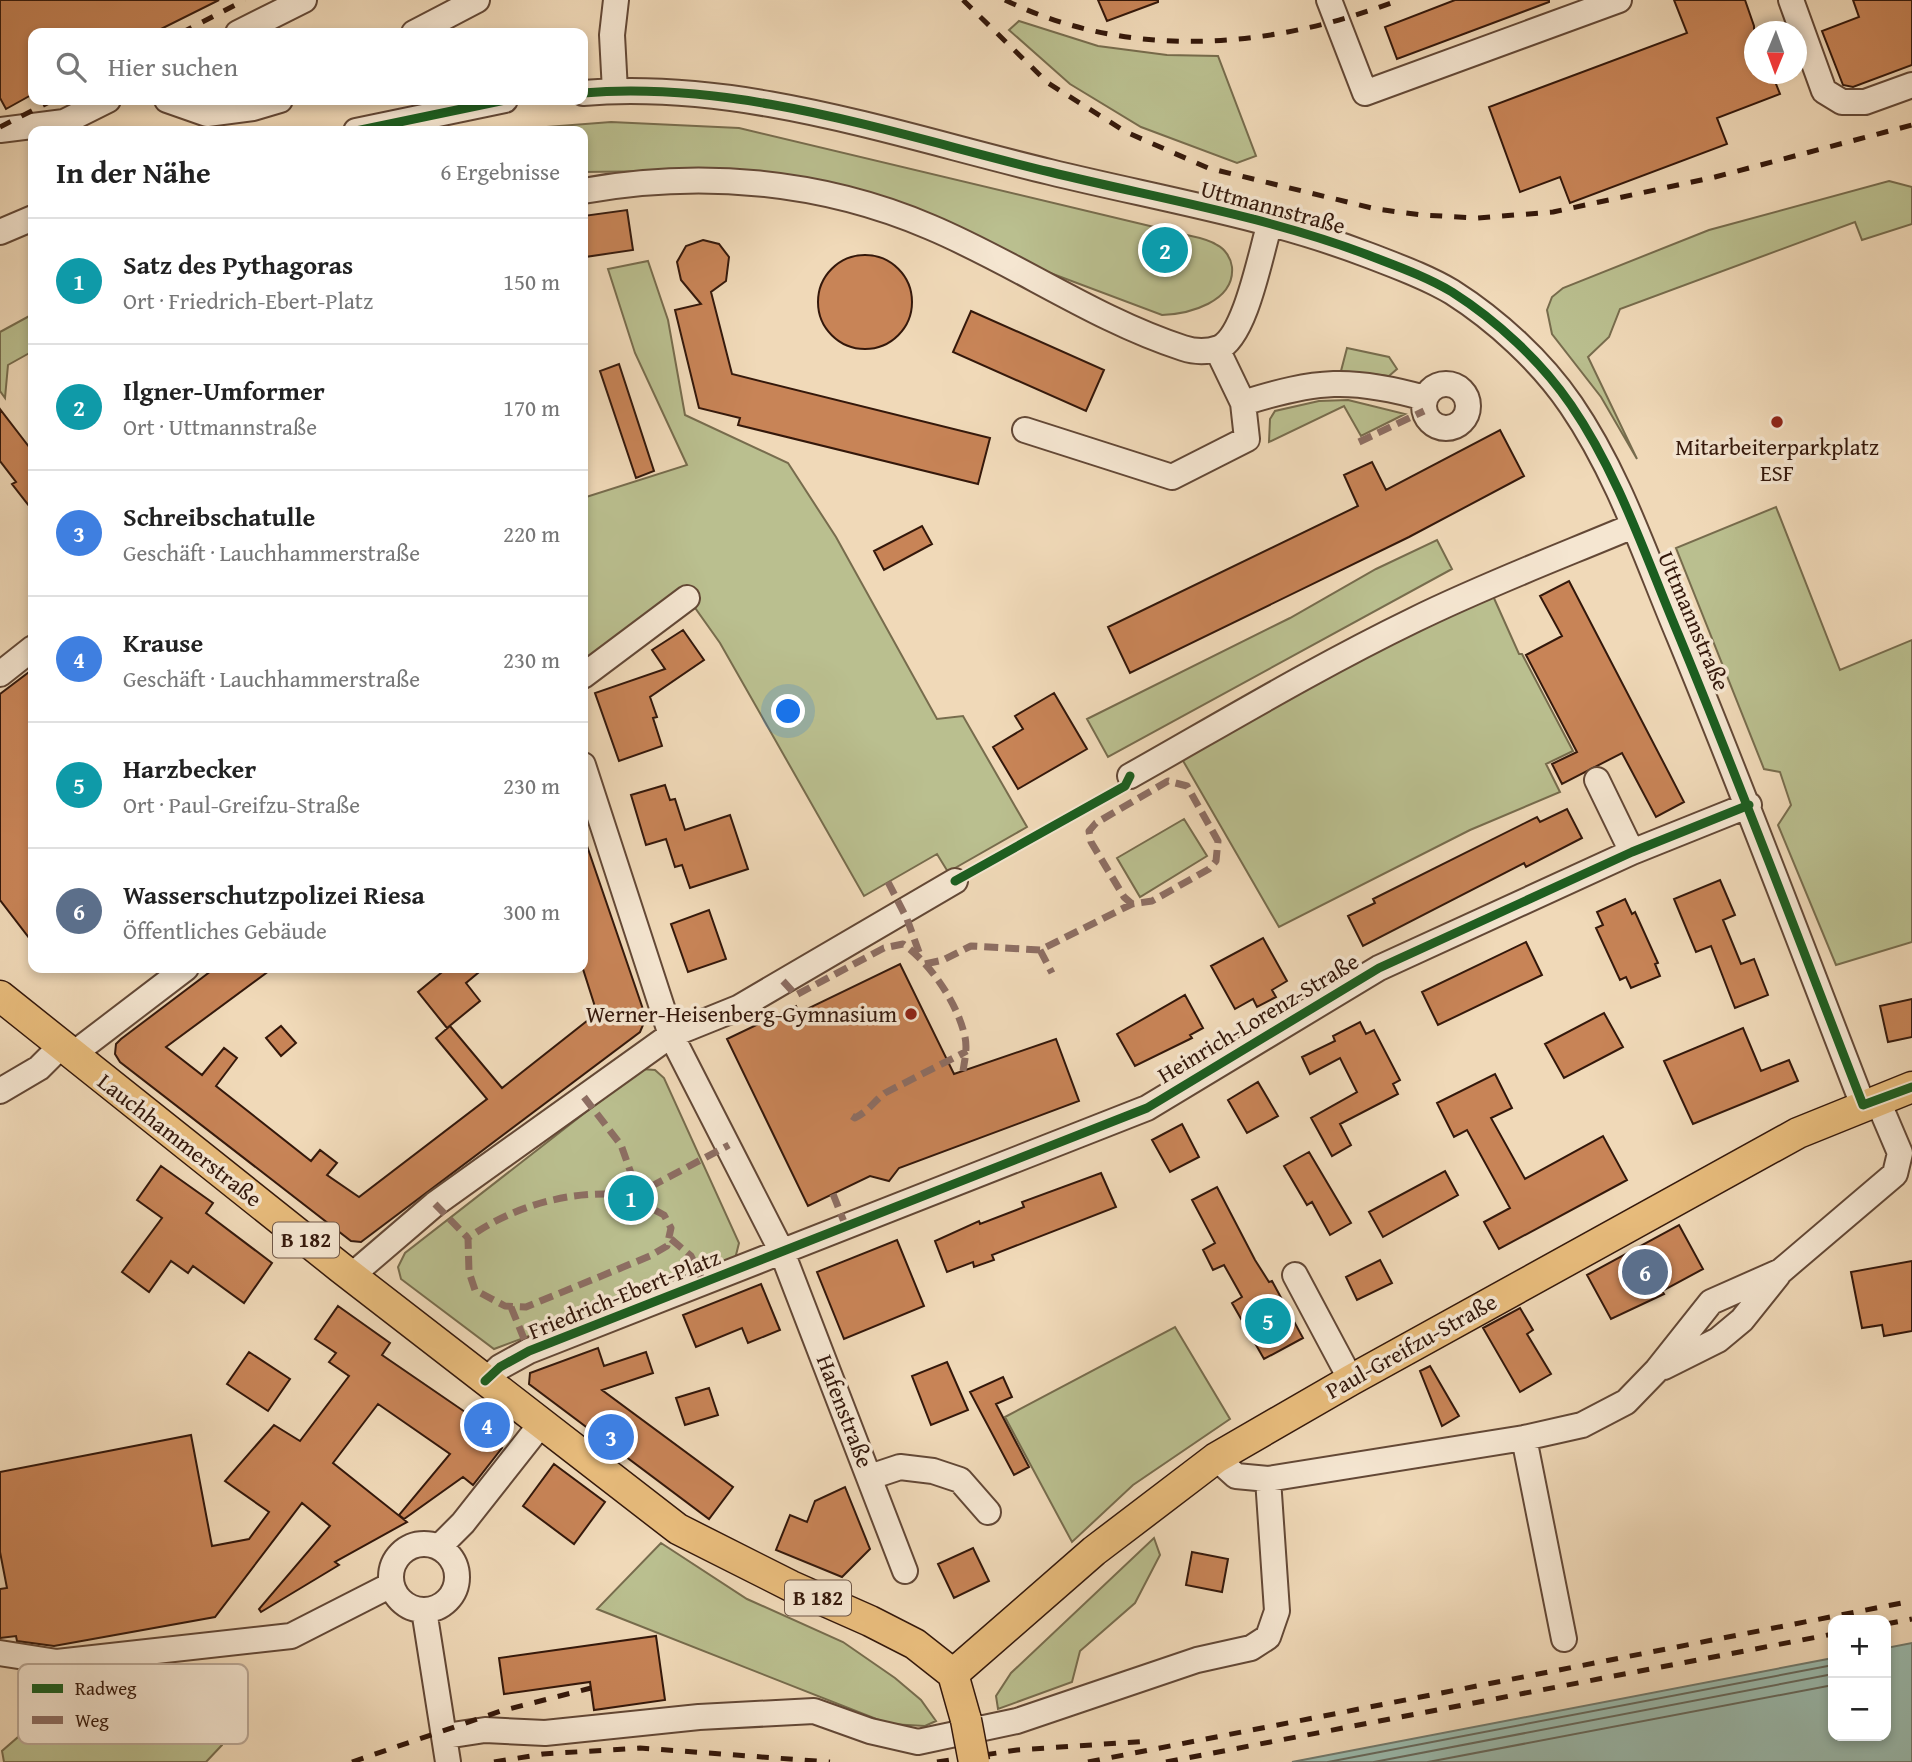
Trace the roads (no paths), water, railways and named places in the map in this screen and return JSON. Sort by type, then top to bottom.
[{"type":"main road","name":"Lauchhammerstraße","points":[[0,996],[351,1276],[678,1529],[790,1586],[915,1644],[953,1675]]},
{"type":"main road","name":"Paul-Greifzu-Straße","points":[[953,1675],[1094,1552],[1216,1458],[1351,1380],[1798,1133],[1912,1087]]},
{"type":"main road","points":[[953,1675],[974,1762]]},
{"type":"street","points":[[249,28],[304,0]]},
{"type":"street","points":[[424,28],[477,0]]},
{"type":"street","points":[[615,91],[612,35],[616,0]]},
{"type":"street","points":[[1329,0],[1365,93],[1619,0]]},
{"type":"street","points":[[1791,0],[1824,91],[1842,102],[1865,102],[1912,85]]},
{"type":"street","name":"Uttmannstraße","points":[[588,93],[615,91],[756,101],[822,113],[996,159],[1270,223],[1331,241],[1415,274],[1450,291],[1483,313],[1522,348],[1568,400],[1606,460],[1870,1102],[1906,1151]]},
{"type":"street","points":[[32,126],[64,122],[98,105]]},
{"type":"street","points":[[181,105],[207,114],[263,105]]},
{"type":"street","points":[[380,126],[481,105]]},
{"type":"street","points":[[0,130],[28,126]]},
{"type":"street","points":[[588,190],[631,182],[742,181],[857,201],[930,227],[1118,320],[1183,348],[1197,351],[1217,349],[1243,402],[1247,439],[1172,477],[1025,430]]},
{"type":"street","points":[[0,232],[28,220]]},
{"type":"street","name":"Uttmannstraße","points":[[1217,349],[1234,336],[1240,323],[1270,223]]},
{"type":"street","points":[[1243,402],[1320,383],[1365,384],[1425,398]]},
{"type":"street","points":[[1130,776],[1331,662],[1413,620],[1498,580],[1633,526]]},
{"type":"street","points":[[588,672],[687,598]]},
{"type":"street","points":[[0,674],[28,652]]},
{"type":"street","points":[[588,780],[671,1035],[782,1252]]},
{"type":"street","points":[[1597,780],[1632,852]]},
{"type":"street","name":"Heinrich-Lorenz-Straße","points":[[782,1252],[1147,1108],[1379,968],[1632,852],[1749,805]]},
{"type":"street","points":[[351,1276],[435,1204],[671,1035],[738,1008],[955,881]]},
{"type":"street","points":[[0,1091],[66,1051],[179,973]]},
{"type":"street","points":[[1216,1458],[1236,1476],[1268,1479],[1524,1438],[1582,1425],[1626,1402],[1657,1370],[1718,1340],[1742,1320],[1781,1271],[1895,1174],[1906,1151]]},
{"type":"street","name":"Friedrich-Ebert-Platz","points":[[485,1381],[500,1367],[530,1352],[782,1252]]},
{"type":"street","name":"Hafenstraße","points":[[782,1252],[905,1571]]},
{"type":"street","points":[[1295,1275],[1351,1380]]},
{"type":"street","points":[[439,1546],[463,1523],[541,1424]]},
{"type":"street","points":[[1524,1438],[1564,1639]]},
{"type":"street","points":[[870,1477],[900,1467],[933,1471],[960,1480],[988,1512]]},
{"type":"street","points":[[446,1736],[485,1730],[545,1733],[699,1717],[814,1711],[870,1731],[919,1742],[1017,1721],[1197,1660],[1251,1648],[1268,1637],[1277,1611],[1268,1479]]},
{"type":"street","points":[[417,1544],[439,1546],[454,1562],[457,1584],[444,1603],[424,1610],[403,1603],[391,1585],[393,1564],[398,1554],[417,1544]]},
{"type":"street","points":[[0,1653],[57,1662],[291,1636],[391,1585]]},
{"type":"street","points":[[424,1610],[448,1762]]},
{"type":"water","points":[[1912,1643],[1912,1762],[1292,1762],[1828,1659],[1828,1741],[1891,1741],[1891,1647]]},
{"type":"railway","points":[[191,28],[245,0]]},
{"type":"railway","points":[[963,0],[1048,83],[1126,132],[1208,168],[1376,209],[1477,218],[1553,212],[1715,177],[1912,125]]},
{"type":"railway","points":[[1005,0],[1053,20],[1102,33],[1151,40],[1201,41],[1251,38],[1301,29],[1350,17],[1399,0]]},
{"type":"railway","points":[[0,127],[43,105]]},
{"type":"railway","points":[[1088,1762],[1912,1601]]},
{"type":"railway","points":[[1891,1623],[1912,1619]]},
{"type":"railway","points":[[1166,1762],[1828,1635]]},
{"type":"railway","points":[[352,1762],[501,1711],[591,1688]]},
{"type":"railway","points":[[937,1762],[1017,1750],[1150,1741]]},
{"type":"railway","points":[[494,1762],[543,1754],[640,1748],[830,1762]]},
{"type":"place","name":"Ilgner-Umformer","points":[[1165,250]]},
{"type":"place","name":"Mitarbeiterparkplatz ESF","points":[[1777,422]]},
{"type":"place","name":"Werner-Heisenberg-Gymnasium","points":[[911,1014]]},
{"type":"place","name":"Satz des Pythagoras","points":[[631,1198]]},
{"type":"place","name":"Wasserschutzpolizei Riesa","points":[[1645,1272]]},
{"type":"place","name":"Harzbecker","points":[[1268,1321]]},
{"type":"place","name":"Krause","points":[[487,1425]]},
{"type":"place","name":"Schreibschatulle","points":[[611,1437]]}]
